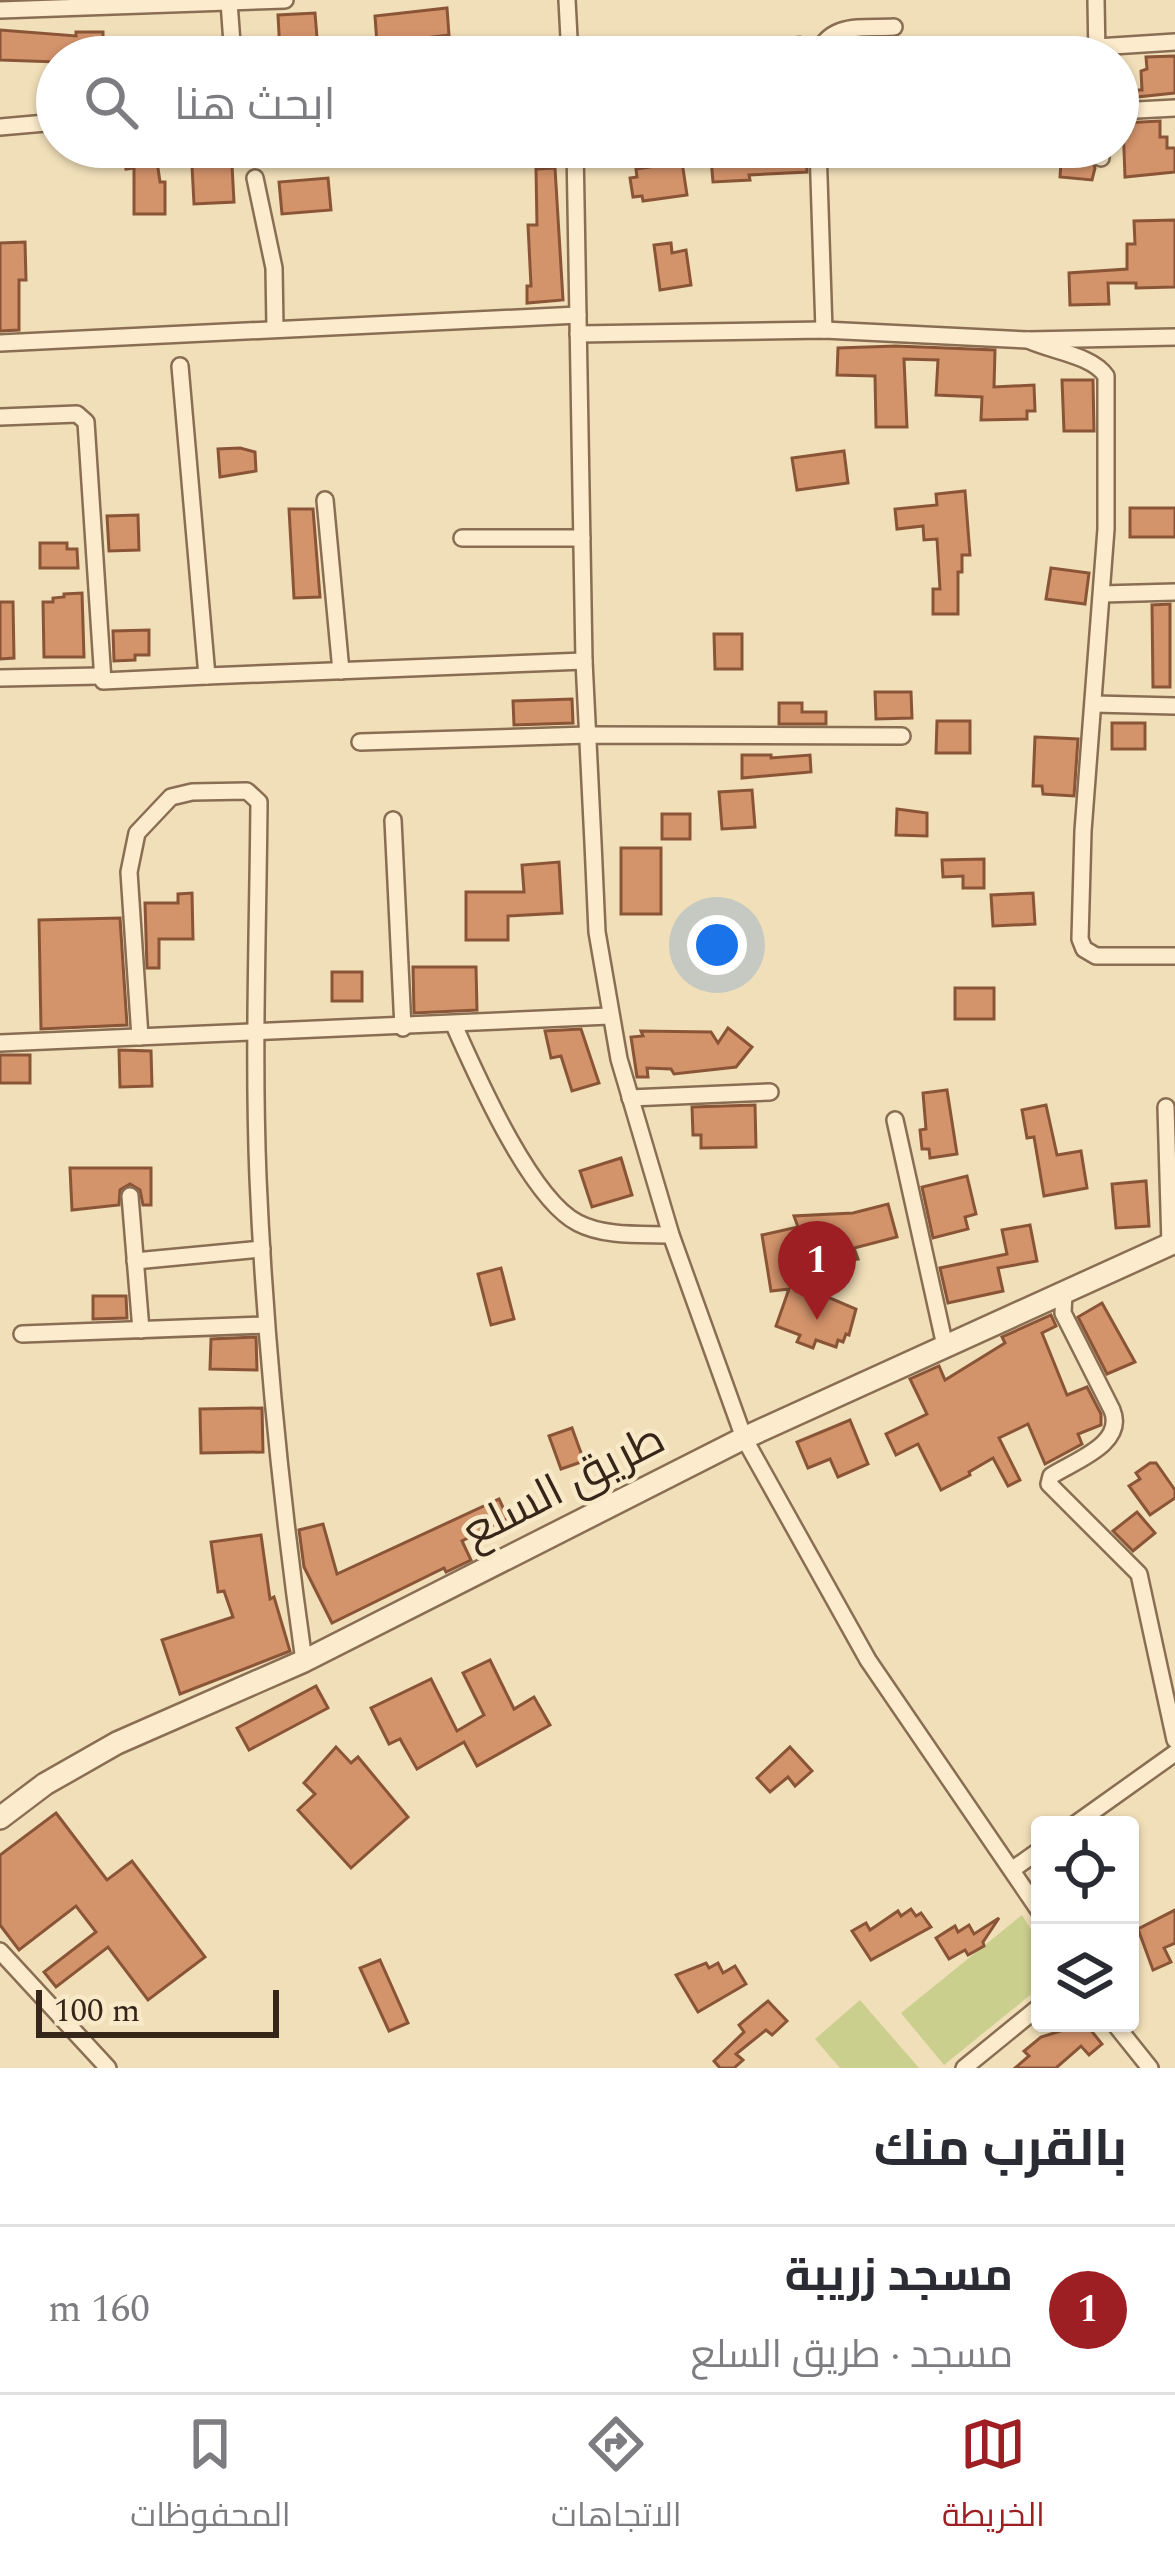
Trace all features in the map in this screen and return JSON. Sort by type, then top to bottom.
[{"type":"street","points":[[0,10],[285,0]]},
{"type":"street","points":[[567,0],[569,36]]},
{"type":"street","points":[[1096,0],[1097,36]]},
{"type":"street","points":[[229,2],[231,36]]},
{"type":"street","points":[[830,36],[841,30],[894,27]]},
{"type":"street","points":[[1139,47],[1175,42]]},
{"type":"street","points":[[1139,109],[1175,108]]},
{"type":"street","points":[[0,127],[36,124]]},
{"type":"street","points":[[575,168],[584,661],[597,932],[609,1016],[630,1098],[671,1235],[743,1438],[868,1660],[1031,1898]]},
{"type":"street","points":[[819,168],[824,330]]},
{"type":"street","points":[[255,178],[274,268],[274,328]]},
{"type":"street","points":[[0,343],[578,315]]},
{"type":"street","points":[[578,334],[824,330],[1028,340],[1175,337]]},
{"type":"street","points":[[1028,340],[1095,363],[1106,376],[1102,594],[1083,831],[1080,939],[1084,949],[1096,956],[1175,956]]},
{"type":"street","points":[[180,366],[207,676]]},
{"type":"street","points":[[0,417],[77,414],[86,422],[100,676]]},
{"type":"street","points":[[325,500],[341,671]]},
{"type":"street","points":[[462,538],[582,538]]},
{"type":"street","points":[[1102,594],[1175,592]]},
{"type":"street","points":[[0,679],[100,676],[109,682],[584,661]]},
{"type":"street","points":[[1094,704],[1175,706]]},
{"type":"street","points":[[360,742],[587,735],[902,736]]},
{"type":"street","points":[[140,1037],[130,852],[137,833],[171,796],[247,791],[259,802],[257,1033],[266,1325],[280,1495],[304,1660]]},
{"type":"street","points":[[394,820],[403,1028]]},
{"type":"street","points":[[0,1042],[609,1016]]},
{"type":"street","points":[[454,1025],[488,1100],[566,1216],[584,1226],[623,1234],[671,1235]]},
{"type":"street","points":[[630,1098],[770,1092]]},
{"type":"street","points":[[1166,1107],[1172,1244]]},
{"type":"street","points":[[896,1120],[945,1346]]},
{"type":"street","points":[[130,1196],[141,1330]]},
{"type":"street","name":"طريق السلع","points":[[0,1818],[84,1760],[304,1660],[743,1438],[1172,1244]]},
{"type":"street","points":[[135,1261],[262,1249]]},
{"type":"street","points":[[1064,1293],[1063,1313],[1116,1427],[1109,1439],[1051,1476],[1049,1484],[1139,1574],[1175,1740]]},
{"type":"street","points":[[22,1334],[266,1325]]},
{"type":"street","points":[[1087,1816],[1175,1753]]},
{"type":"street","points":[[1012,1869],[1031,1856]]},
{"type":"street","points":[[0,1951],[108,2068]]},
{"type":"street","points":[[964,2068],[1031,2013]]},
{"type":"street","points":[[1121,2032],[1150,2068]]},
{"type":"green space","points":[[1022,1915],[1031,1930],[1031,1994],[944,2065],[901,2013]]},
{"type":"green space","points":[[860,2000],[919,2068],[840,2068],[815,2039]]},
{"type":"building","points":[[447,8],[449,35],[376,36],[375,16]]},
{"type":"building","points":[[315,13],[317,36],[279,36],[278,15]]},
{"type":"building","points":[[0,30],[76,36],[36,36],[36,61],[0,60]]},
{"type":"building","points":[[76,32],[103,32],[103,36],[76,36]]},
{"type":"building","points":[[1175,56],[1175,93],[1139,97],[1146,57]]},
{"type":"building","points":[[1160,121],[1160,137],[1167,137],[1167,148],[1175,148],[1175,172],[1125,177],[1125,168],[1139,168],[1139,122]]},
{"type":"building","points":[[134,168],[158,168],[160,182],[165,182],[165,214],[134,214]]},
{"type":"building","points":[[192,168],[232,168],[234,202],[194,204]]},
{"type":"building","points":[[555,168],[563,300],[527,303],[527,286],[531,286],[528,225],[537,225],[536,169]]},
{"type":"building","points":[[683,168],[687,195],[643,201],[642,196],[633,197],[630,178],[637,177],[636,169]]},
{"type":"building","points":[[712,168],[807,168],[807,172],[713,182]]},
{"type":"building","points":[[1061,168],[1095,168],[1092,180],[1060,177]]},
{"type":"building","points":[[328,178],[331,210],[282,214],[279,182]]},
{"type":"building","points":[[1175,220],[1175,287],[1108,283],[1109,304],[1070,305],[1069,273],[1127,269],[1127,244],[1135,244],[1134,221]]},
{"type":"building","points":[[25,242],[19,330],[0,331],[0,243]]},
{"type":"building","points":[[671,243],[672,253],[686,250],[691,285],[660,290],[654,245]]},
{"type":"building","points":[[838,348],[995,350],[994,387],[1034,385],[1035,411],[1027,411],[1027,419],[981,420],[982,397],[936,395],[938,360],[904,359],[907,427],[876,427],[875,376],[837,375]]},
{"type":"building","points":[[1062,380],[1093,380],[1094,431],[1064,431]]},
{"type":"building","points":[[218,449],[255,452],[256,471],[220,477]]},
{"type":"building","points":[[844,451],[848,483],[797,490],[792,458]]},
{"type":"building","points":[[965,491],[970,555],[962,555],[962,572],[958,572],[958,614],[933,614],[933,589],[940,589],[937,539],[924,540],[923,526],[897,529],[895,509],[937,505],[936,494]]},
{"type":"building","points":[[1130,508],[1175,508],[1175,537],[1130,537]]},
{"type":"building","points":[[289,509],[313,509],[320,597],[294,598]]},
{"type":"building","points":[[138,515],[139,550],[109,551],[107,516]]},
{"type":"building","points":[[40,543],[67,543],[67,549],[77,549],[78,568],[40,568]]},
{"type":"building","points":[[1051,568],[1089,573],[1085,604],[1046,599]]},
{"type":"building","points":[[82,593],[84,657],[44,657],[43,602]]},
{"type":"building","points":[[0,602],[13,602],[14,658],[0,659]]},
{"type":"building","points":[[1170,604],[1170,687],[1153,687],[1152,605]]},
{"type":"building","points":[[149,630],[149,655],[114,661],[113,631]]},
{"type":"building","points":[[714,634],[742,634],[742,669],[715,669]]},
{"type":"building","points":[[875,692],[911,692],[912,718],[876,719]]},
{"type":"building","points":[[572,699],[573,723],[514,725],[513,701]]},
{"type":"building","points":[[779,703],[802,703],[802,712],[826,712],[826,724],[779,724]]},
{"type":"building","points":[[937,721],[970,721],[970,753],[936,753]]},
{"type":"building","points":[[1112,723],[1145,723],[1145,749],[1112,749]]},
{"type":"building","points":[[1035,737],[1078,739],[1074,796],[1043,794],[1042,786],[1033,786]]},
{"type":"building","points":[[742,755],[810,755],[811,772],[742,778]]},
{"type":"building","points":[[752,790],[755,827],[722,829],[719,792]]},
{"type":"building","points":[[897,809],[927,813],[927,836],[896,835]]},
{"type":"building","points":[[662,814],[690,814],[690,839],[662,839]]},
{"type":"building","points":[[621,848],[661,848],[661,914],[621,914]]},
{"type":"building","points":[[984,859],[984,888],[963,888],[963,876],[943,877],[942,860]]},
{"type":"building","points":[[559,862],[562,913],[508,916],[508,940],[466,940],[466,892],[524,892],[522,865]]},
{"type":"building","points":[[192,893],[193,939],[159,939],[159,968],[147,968],[145,903],[178,903],[178,894]]},
{"type":"building","points":[[1033,893],[1035,924],[993,926],[991,895]]},
{"type":"building","points":[[120,918],[127,1025],[41,1029],[39,920]]},
{"type":"building","points":[[413,967],[476,967],[477,1010],[414,1013]]},
{"type":"building","points":[[332,972],[362,972],[362,1001],[332,1001]]},
{"type":"building","points":[[955,988],[994,988],[994,1019],[955,1019]]},
{"type":"building","points":[[728,1028],[752,1047],[736,1067],[674,1074],[671,1069],[647,1068],[648,1077],[637,1077],[631,1037],[643,1036],[641,1031],[711,1032],[718,1043]]},
{"type":"building","points":[[581,1029],[599,1083],[572,1091],[561,1056],[551,1058],[545,1031]]},
{"type":"building","points":[[119,1050],[151,1051],[152,1086],[120,1087]]},
{"type":"building","points":[[0,1055],[30,1055],[30,1083],[0,1083]]},
{"type":"building","points":[[947,1090],[957,1154],[930,1158],[929,1149],[922,1149],[920,1130],[926,1129],[923,1093]]},
{"type":"building","points":[[755,1105],[756,1147],[701,1148],[701,1135],[693,1135],[692,1107]]},
{"type":"building","points":[[1046,1105],[1057,1155],[1081,1151],[1087,1188],[1044,1196],[1034,1137],[1027,1138],[1022,1110]]},
{"type":"building","points":[[621,1158],[632,1195],[592,1207],[580,1171]]},
{"type":"building","points":[[70,1168],[151,1168],[151,1205],[143,1205],[140,1190],[130,1184],[120,1190],[119,1205],[72,1210]]},
{"type":"building","points":[[967,1176],[976,1214],[965,1217],[968,1229],[933,1238],[922,1187]]},
{"type":"building","points":[[1146,1181],[1149,1226],[1116,1228],[1112,1184]]},
{"type":"building","points":[[888,1204],[897,1237],[854,1248],[858,1259],[815,1266],[818,1293],[856,1309],[843,1342],[838,1340],[836,1347],[816,1340],[813,1348],[797,1342],[800,1335],[776,1326],[789,1289],[771,1291],[762,1235],[798,1227],[794,1216],[853,1213]]},
{"type":"building","points":[[1030,1225],[1037,1261],[998,1268],[1003,1291],[948,1303],[940,1268],[1007,1254],[1002,1230]]},
{"type":"building","points":[[501,1268],[514,1319],[491,1325],[478,1274]]},
{"type":"building","points":[[93,1296],[126,1296],[127,1318],[93,1319]]},
{"type":"building","points":[[1102,1303],[1135,1362],[1107,1374],[1078,1317]]},
{"type":"building","points":[[1051,1315],[1056,1326],[1042,1333],[1067,1395],[1087,1387],[1101,1414],[1101,1425],[1078,1434],[1082,1444],[1045,1464],[1028,1424],[999,1438],[1020,1480],[1008,1486],[993,1458],[941,1490],[918,1444],[896,1455],[886,1434],[927,1414],[910,1379],[939,1366],[945,1380],[1005,1343],[1002,1337]]},
{"type":"building","points":[[256,1337],[257,1370],[210,1369],[211,1339]]},
{"type":"building","points":[[262,1408],[263,1452],[201,1453],[200,1409]]},
{"type":"building","points":[[850,1420],[868,1464],[838,1477],[830,1459],[808,1468],[797,1442]]},
{"type":"building","points":[[572,1428],[584,1461],[561,1469],[549,1436]]},
{"type":"building","points":[[1150,1463],[1156,1463],[1175,1490],[1175,1498],[1150,1515],[1129,1486]]},
{"type":"building","points":[[499,1499],[508,1518],[462,1541],[471,1560],[446,1572],[444,1568],[332,1623],[304,1567],[299,1530],[323,1524],[337,1574]]},
{"type":"building","points":[[1137,1512],[1155,1533],[1133,1551],[1113,1531]]},
{"type":"building","points":[[261,1535],[270,1599],[274,1597],[290,1651],[180,1694],[162,1640],[233,1617],[224,1591],[218,1592],[211,1542]]},
{"type":"building","points":[[490,1660],[514,1709],[534,1697],[550,1725],[477,1766],[464,1742],[417,1769],[400,1739],[389,1744],[371,1708],[431,1679],[457,1731],[484,1715],[463,1673]]},
{"type":"building","points":[[316,1686],[328,1708],[249,1750],[237,1728]]},
{"type":"building","points":[[336,1747],[351,1763],[358,1757],[408,1817],[351,1868],[298,1810],[315,1794],[304,1783]]},
{"type":"building","points":[[790,1747],[812,1771],[795,1786],[788,1777],[770,1792],[757,1778]]},
{"type":"building","points":[[56,1813],[107,1880],[132,1861],[205,1957],[148,2000],[108,1947],[56,1987],[44,1972],[96,1932],[76,1906],[19,1950],[0,1925],[0,1855]]},
{"type":"building","points":[[911,1909],[916,1916],[921,1913],[931,1927],[871,1960],[852,1931],[866,1923],[870,1930],[898,1911],[901,1916]]},
{"type":"building","points":[[1175,1910],[1175,1943],[1164,1948],[1171,1962],[1153,1970],[1139,1928]]},
{"type":"building","points":[[999,1918],[984,1946],[968,1955],[965,1950],[949,1959],[936,1938],[955,1926],[958,1932],[969,1925],[974,1934]]},
{"type":"building","points":[[380,1960],[408,2023],[389,2031],[360,1968]]},
{"type":"building","points":[[706,1963],[709,1968],[718,1963],[723,1973],[735,1966],[746,1984],[698,2012],[676,1975]]},
{"type":"building","points":[[768,2001],[787,2021],[772,2035],[766,2030],[736,2054],[743,2060],[734,2068],[720,2068],[714,2061],[744,2032],[739,2025]]},
{"type":"building","points":[[1092,2032],[1102,2044],[1089,2055],[1081,2046],[1056,2068],[1015,2068],[1029,2056],[1024,2051],[1041,2037]]},
{"type":"place","name":"مسجد زريبة","points":[[817,1320]]}]
